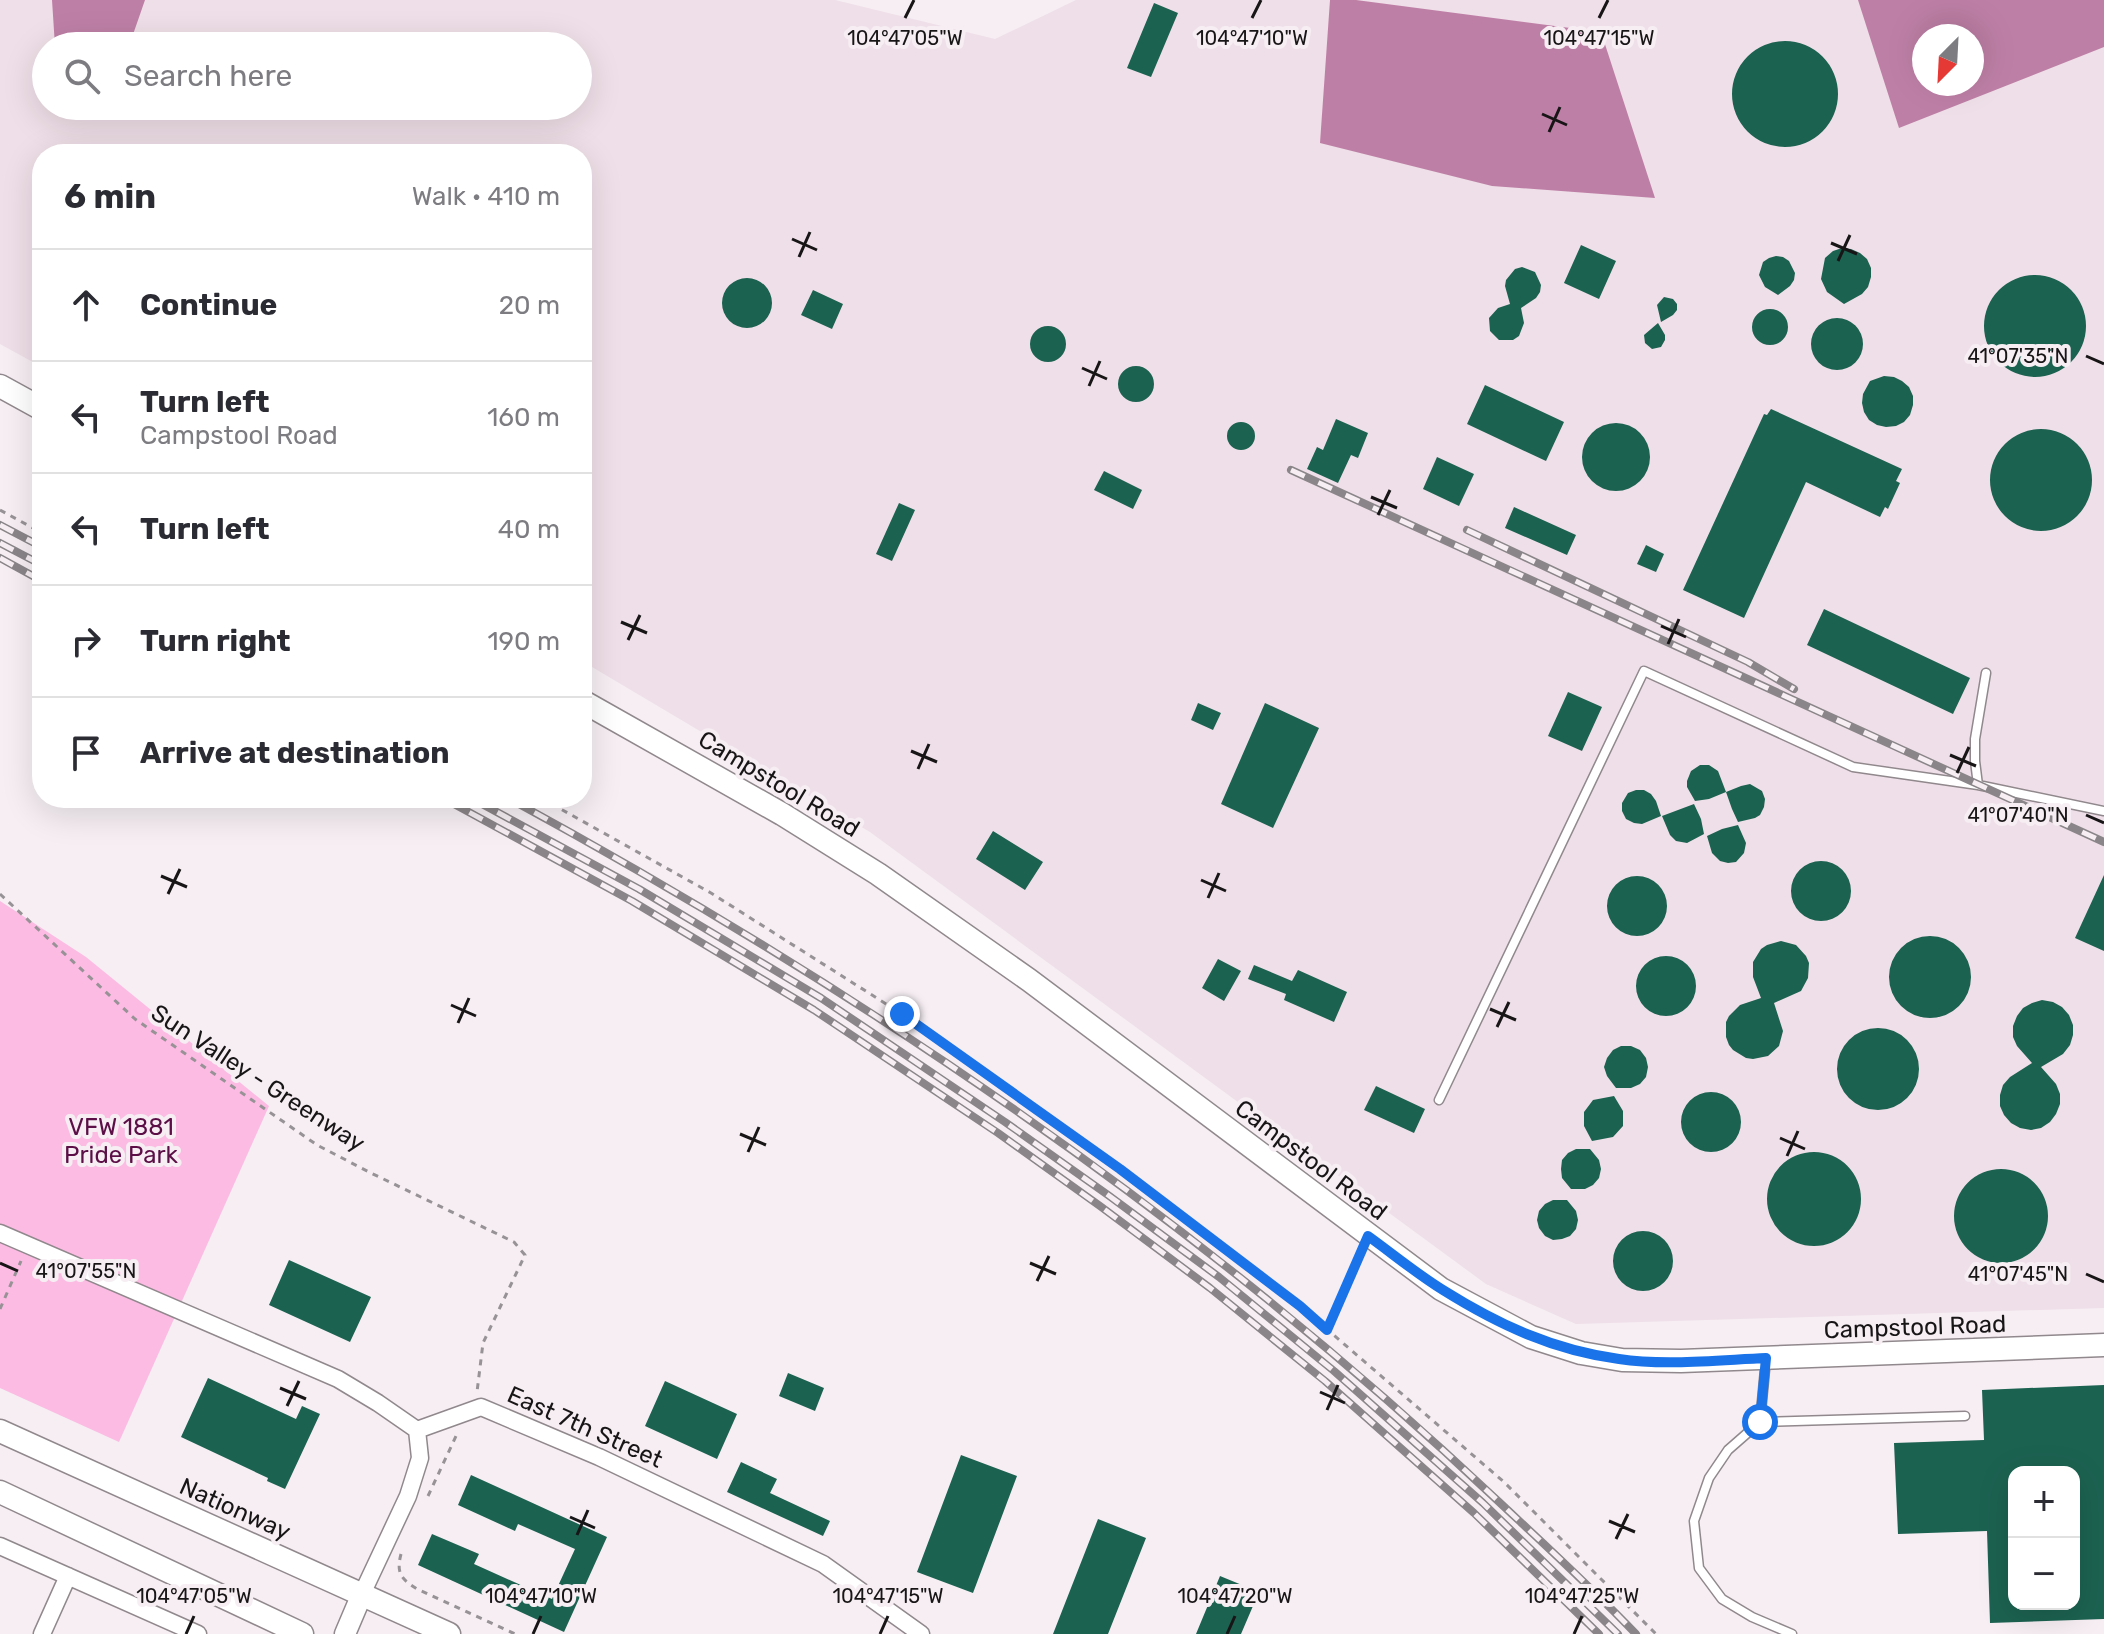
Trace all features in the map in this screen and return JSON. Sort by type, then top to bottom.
[{"type":"main road","points":[[0,386],[32,404]]},
{"type":"main road","name":"Campstool Road","points":[[592,707],[782,814],[878,874],[1029,980],[1441,1289],[1531,1337],[1581,1353],[1622,1360],[1681,1361],[2104,1345]]},
{"type":"main road","name":"Nationway","points":[[0,1431],[449,1634]]},
{"type":"main road","points":[[0,1492],[302,1634]]},
{"type":"street","points":[[0,1233],[338,1379],[417,1430],[420,1458],[408,1496],[345,1634]]},
{"type":"street","name":"East 7th Street","points":[[417,1430],[481,1407],[599,1457],[823,1564],[921,1634]]},
{"type":"street","points":[[0,1546],[198,1634]]},
{"type":"street","points":[[42,1634],[68,1576]]},
{"type":"lane","points":[[1439,1100],[1644,671],[1853,767],[1978,785],[2104,811]]},
{"type":"lane","points":[[1978,785],[1975,739],[1986,673]]},
{"type":"lane","points":[[1760,1422],[1766,1358]]},
{"type":"lane","points":[[1792,1634],[1752,1617],[1722,1599],[1699,1568],[1694,1521],[1709,1478],[1728,1450],[1760,1422],[1965,1416]]},
{"type":"path","points":[[0,510],[32,528]]},
{"type":"path","points":[[559,808],[711,893],[902,1014],[1120,1169],[1300,1306],[1504,1482],[1656,1634]]},
{"type":"path","name":"Sun Valley - Greenway","points":[[0,894],[135,1019],[317,1145],[514,1242],[525,1255],[483,1343],[478,1389],[426,1500]]},
{"type":"path","points":[[1327,1330],[1368,1236]]},
{"type":"path","points":[[0,1309],[28,1245]]},
{"type":"path","points":[[401,1555],[398,1566],[407,1583],[515,1634]]},
{"type":"shaded area","points":[[0,0],[835,0],[995,39],[1076,0],[2104,0],[2104,1308],[1576,1324],[1486,1284],[870,832],[592,667],[592,144],[32,144],[32,362],[0,344]]},
{"type":"shaded area","points":[[52,0],[145,0],[134,32],[54,32]]},
{"type":"shaded area","points":[[1330,0],[1356,0],[1601,32],[1655,198],[1492,186],[1320,143]]},
{"type":"shaded area","points":[[1858,0],[2104,0],[2104,47],[1984,94],[1984,24],[1912,24],[1912,96],[1980,96],[1899,128]]},
{"type":"green space","name":"VFW 1881 Pride Park","points":[[0,901],[86,957],[269,1106],[119,1442],[0,1388]]},
{"type":"building","points":[[1154,3],[1178,13],[1151,77],[1127,68]]},
{"type":"building","points":[[1785,41],[1805,45],[1823,56],[1834,74],[1838,94],[1834,114],[1823,132],[1805,143],[1785,147],[1765,143],[1747,132],[1736,114],[1732,94],[1736,74],[1747,56],[1765,45]]},
{"type":"building","points":[[1581,245],[1616,261],[1599,299],[1564,283]]},
{"type":"building","points":[[1842,248],[1860,253],[1871,268],[1868,287],[1844,304],[1827,292],[1821,279],[1825,258]]},
{"type":"building","points":[[1776,256],[1789,261],[1795,273],[1790,286],[1778,295],[1765,287],[1759,275],[1763,262]]},
{"type":"building","points":[[1522,267],[1535,272],[1541,285],[1540,292],[1521,308],[1524,323],[1519,336],[1513,340],[1499,340],[1490,331],[1489,318],[1498,308],[1510,304],[1506,280],[1515,269]]},
{"type":"building","points":[[2035,275],[2055,279],[2071,290],[2082,306],[2086,326],[2082,346],[2071,362],[2055,373],[2035,377],[2015,373],[1999,362],[1988,346],[1984,326],[1988,306],[1999,290],[2015,279]]},
{"type":"building","points":[[747,278],[765,285],[772,303],[765,321],[747,328],[729,321],[722,303],[729,285]]},
{"type":"building","points":[[813,290],[843,304],[832,329],[801,315]]},
{"type":"building","points":[[1664,297],[1673,299],[1677,310],[1661,322],[1657,305]]},
{"type":"building","points":[[1770,309],[1783,314],[1788,327],[1783,340],[1770,345],[1757,340],[1752,327],[1757,314]]},
{"type":"building","points":[[1837,318],[1855,326],[1863,344],[1855,362],[1837,370],[1819,362],[1811,344],[1819,326]]},
{"type":"building","points":[[1658,323],[1665,340],[1661,347],[1652,349],[1645,343],[1644,335]]},
{"type":"building","points":[[1048,326],[1060,332],[1066,344],[1060,356],[1048,362],[1036,356],[1030,344],[1036,332]]},
{"type":"building","points":[[1136,366],[1148,372],[1154,384],[1148,396],[1136,402],[1124,396],[1118,384],[1124,372]]},
{"type":"building","points":[[1884,376],[1902,381],[1913,396],[1910,415],[1896,426],[1877,425],[1864,412],[1863,394],[1870,381]]},
{"type":"building","points":[[1485,385],[1564,422],[1546,461],[1467,424]]},
{"type":"building","points":[[1771,409],[1902,469],[1896,481],[1900,483],[1888,509],[1885,507],[1880,517],[1806,482],[1744,618],[1683,590],[1764,414],[1767,415]]},
{"type":"building","points":[[1336,419],[1368,433],[1358,458],[1351,455],[1338,483],[1307,469],[1317,447],[1323,450]]},
{"type":"building","points":[[1241,422],[1251,426],[1255,436],[1251,446],[1241,450],[1231,446],[1227,436],[1231,426]]},
{"type":"building","points":[[1616,423],[1640,433],[1650,457],[1640,481],[1616,491],[1592,481],[1582,457],[1592,433]]},
{"type":"building","points":[[2041,429],[2061,433],[2077,444],[2088,460],[2092,480],[2088,500],[2077,516],[2061,527],[2041,531],[2021,527],[2005,516],[1994,500],[1990,480],[1994,460],[2005,444],[2021,433]]},
{"type":"building","points":[[1437,457],[1474,474],[1459,506],[1423,489]]},
{"type":"building","points":[[1104,471],[1142,490],[1133,509],[1094,490]]},
{"type":"building","points":[[899,503],[915,510],[892,561],[876,554]]},
{"type":"building","points":[[1514,507],[1576,535],[1567,555],[1505,528]]},
{"type":"building","points":[[1646,545],[1664,554],[1656,572],[1637,564]]},
{"type":"building","points":[[1824,609],[1970,678],[1953,714],[1807,645]]},
{"type":"building","points":[[1568,692],[1602,707],[1582,751],[1548,736]]},
{"type":"building","points":[[1198,703],[1221,713],[1213,730],[1191,720]]},
{"type":"building","points":[[1265,703],[1319,728],[1273,828],[1221,804]]},
{"type":"building","points":[[1700,765],[1709,765],[1718,771],[1726,792],[1695,801],[1687,781],[1691,771]]},
{"type":"building","points":[[1750,784],[1762,791],[1764,807],[1755,818],[1738,822],[1726,792]]},
{"type":"building","points":[[1636,790],[1651,794],[1661,816],[1642,824],[1626,819],[1622,803],[1628,793]]},
{"type":"building","points":[[1694,804],[1704,834],[1687,843],[1676,841],[1662,816]]},
{"type":"building","points":[[1738,825],[1746,843],[1744,853],[1736,862],[1720,861],[1712,853],[1707,836]]},
{"type":"building","points":[[993,831],[1043,862],[1025,890],[976,859]]},
{"type":"building","points":[[1821,861],[1832,863],[1842,870],[1849,880],[1849,902],[1842,912],[1832,919],[1821,921],[1810,919],[1800,912],[1793,902],[1791,891],[1793,880],[1800,870],[1810,863]]},
{"type":"building","points":[[2104,875],[2104,951],[2075,938]]},
{"type":"building","points":[[1637,876],[1648,878],[1658,885],[1665,895],[1665,917],[1658,927],[1648,934],[1637,936],[1626,934],[1616,927],[1609,917],[1607,906],[1609,895],[1616,885],[1626,878]]},
{"type":"building","points":[[1930,936],[1946,940],[1959,948],[1967,961],[1971,977],[1967,993],[1959,1006],[1946,1014],[1930,1018],[1914,1014],[1901,1006],[1893,993],[1889,977],[1893,961],[1901,948],[1914,940]]},
{"type":"building","points":[[1781,941],[1796,945],[1806,956],[1808,978],[1801,991],[1774,1003],[1783,1031],[1779,1046],[1768,1056],[1746,1058],[1729,1045],[1726,1022],[1740,1005],[1761,998],[1753,977],[1753,962],[1761,949]]},
{"type":"building","points":[[1666,956],[1677,958],[1687,965],[1694,975],[1694,997],[1687,1007],[1677,1014],[1666,1016],[1655,1014],[1645,1007],[1638,997],[1636,986],[1638,975],[1645,965],[1655,958]]},
{"type":"building","points":[[1218,959],[1241,971],[1224,1001],[1202,988]]},
{"type":"building","points":[[1254,965],[1292,981],[1298,970],[1347,992],[1334,1022],[1284,1000],[1286,994],[1248,979]]},
{"type":"building","points":[[2042,1000],[2062,1007],[2073,1025],[2073,1035],[2063,1054],[2041,1067],[2056,1084],[2060,1094],[2056,1114],[2041,1128],[2031,1130],[2011,1123],[2000,1106],[2000,1095],[2010,1077],[2032,1063],[2013,1037],[2017,1016],[2023,1008]]},
{"type":"building","points":[[1878,1028],[1894,1031],[1907,1040],[1916,1053],[1919,1069],[1916,1085],[1907,1098],[1894,1107],[1878,1110],[1862,1107],[1849,1098],[1840,1085],[1837,1069],[1840,1053],[1849,1040],[1862,1031]]},
{"type":"building","points":[[1621,1046],[1640,1050],[1646,1058],[1646,1077],[1631,1088],[1616,1088],[1604,1067],[1613,1050]]},
{"type":"building","points":[[1376,1086],[1425,1109],[1414,1133],[1364,1110]]},
{"type":"building","points":[[1711,1092],[1723,1094],[1732,1101],[1739,1110],[1739,1134],[1732,1143],[1723,1150],[1711,1152],[1699,1150],[1690,1143],[1683,1134],[1681,1122],[1683,1110],[1690,1101],[1699,1094]]},
{"type":"building","points":[[1614,1096],[1623,1111],[1623,1126],[1613,1137],[1592,1141],[1584,1126],[1584,1112],[1593,1100]]},
{"type":"building","points":[[1576,1149],[1590,1149],[1599,1160],[1599,1178],[1585,1189],[1571,1189],[1562,1178],[1562,1160]]},
{"type":"building","points":[[1814,1152],[1832,1156],[1847,1166],[1857,1181],[1861,1199],[1857,1217],[1847,1232],[1832,1242],[1814,1246],[1796,1242],[1781,1232],[1771,1217],[1767,1199],[1771,1181],[1781,1166],[1796,1156]]},
{"type":"building","points":[[2001,1169],[2019,1173],[2034,1183],[2044,1198],[2048,1216],[2044,1234],[2034,1249],[2019,1259],[2001,1263],[1983,1259],[1968,1249],[1958,1234],[1954,1216],[1958,1198],[1968,1183],[1983,1173]]},
{"type":"building","points":[[1553,1200],[1567,1200],[1576,1211],[1576,1229],[1562,1239],[1553,1240],[1545,1236],[1537,1220],[1539,1211]]},
{"type":"building","points":[[1643,1231],[1655,1233],[1664,1240],[1671,1249],[1671,1273],[1664,1282],[1655,1289],[1643,1291],[1631,1289],[1622,1282],[1615,1273],[1613,1261],[1615,1249],[1622,1240],[1631,1233]]},
{"type":"building","points":[[289,1260],[371,1297],[350,1342],[269,1305]]},
{"type":"building","points":[[788,1373],[824,1388],[815,1411],[779,1396]]},
{"type":"building","points":[[208,1378],[296,1419],[302,1406],[320,1414],[285,1489],[181,1437]]},
{"type":"building","points":[[665,1381],[737,1414],[717,1459],[645,1426]]},
{"type":"building","points":[[2104,1385],[2104,1619],[1990,1623],[1987,1531],[1898,1534],[1894,1443],[1984,1440],[1982,1390]]},
{"type":"building","points":[[961,1455],[1017,1476],[973,1593],[917,1572]]},
{"type":"building","points":[[741,1462],[777,1479],[770,1493],[830,1521],[823,1536],[727,1492]]},
{"type":"building","points":[[471,1475],[607,1537],[564,1632],[418,1565],[432,1534],[479,1554],[474,1564],[552,1599],[575,1549],[518,1524],[515,1531],[458,1505]]},
{"type":"building","points":[[1098,1519],[1146,1538],[1108,1634],[1053,1634]]},
{"type":"building","points":[[1220,1576],[1259,1592],[1241,1634],[1196,1634]]},
{"type":"railway","points":[[1291,470],[2104,842]]},
{"type":"railway","points":[[0,525],[32,542]]},
{"type":"railway","points":[[1467,530],[1748,662],[1794,689]]},
{"type":"railway","points":[[0,543],[32,560]]},
{"type":"railway","points":[[0,558],[32,576]]},
{"type":"railway","points":[[461,808],[632,901],[814,1010],[998,1133],[1100,1206],[1210,1288],[1325,1381],[1474,1513],[1599,1634]]},
{"type":"railway","points":[[489,808],[639,889],[821,998],[1108,1195],[1219,1277],[1334,1371],[1483,1503],[1618,1634]]},
{"type":"railway","points":[[526,808],[772,950],[900,1032],[1149,1207],[1269,1301],[1385,1399],[1551,1550],[1636,1634]]},
{"type":"route","points":[[902,1014],[1120,1169],[1327,1330],[1368,1236],[1441,1289],[1480,1311],[1531,1337],[1581,1353],[1622,1360],[1766,1358],[1760,1422]]}]
